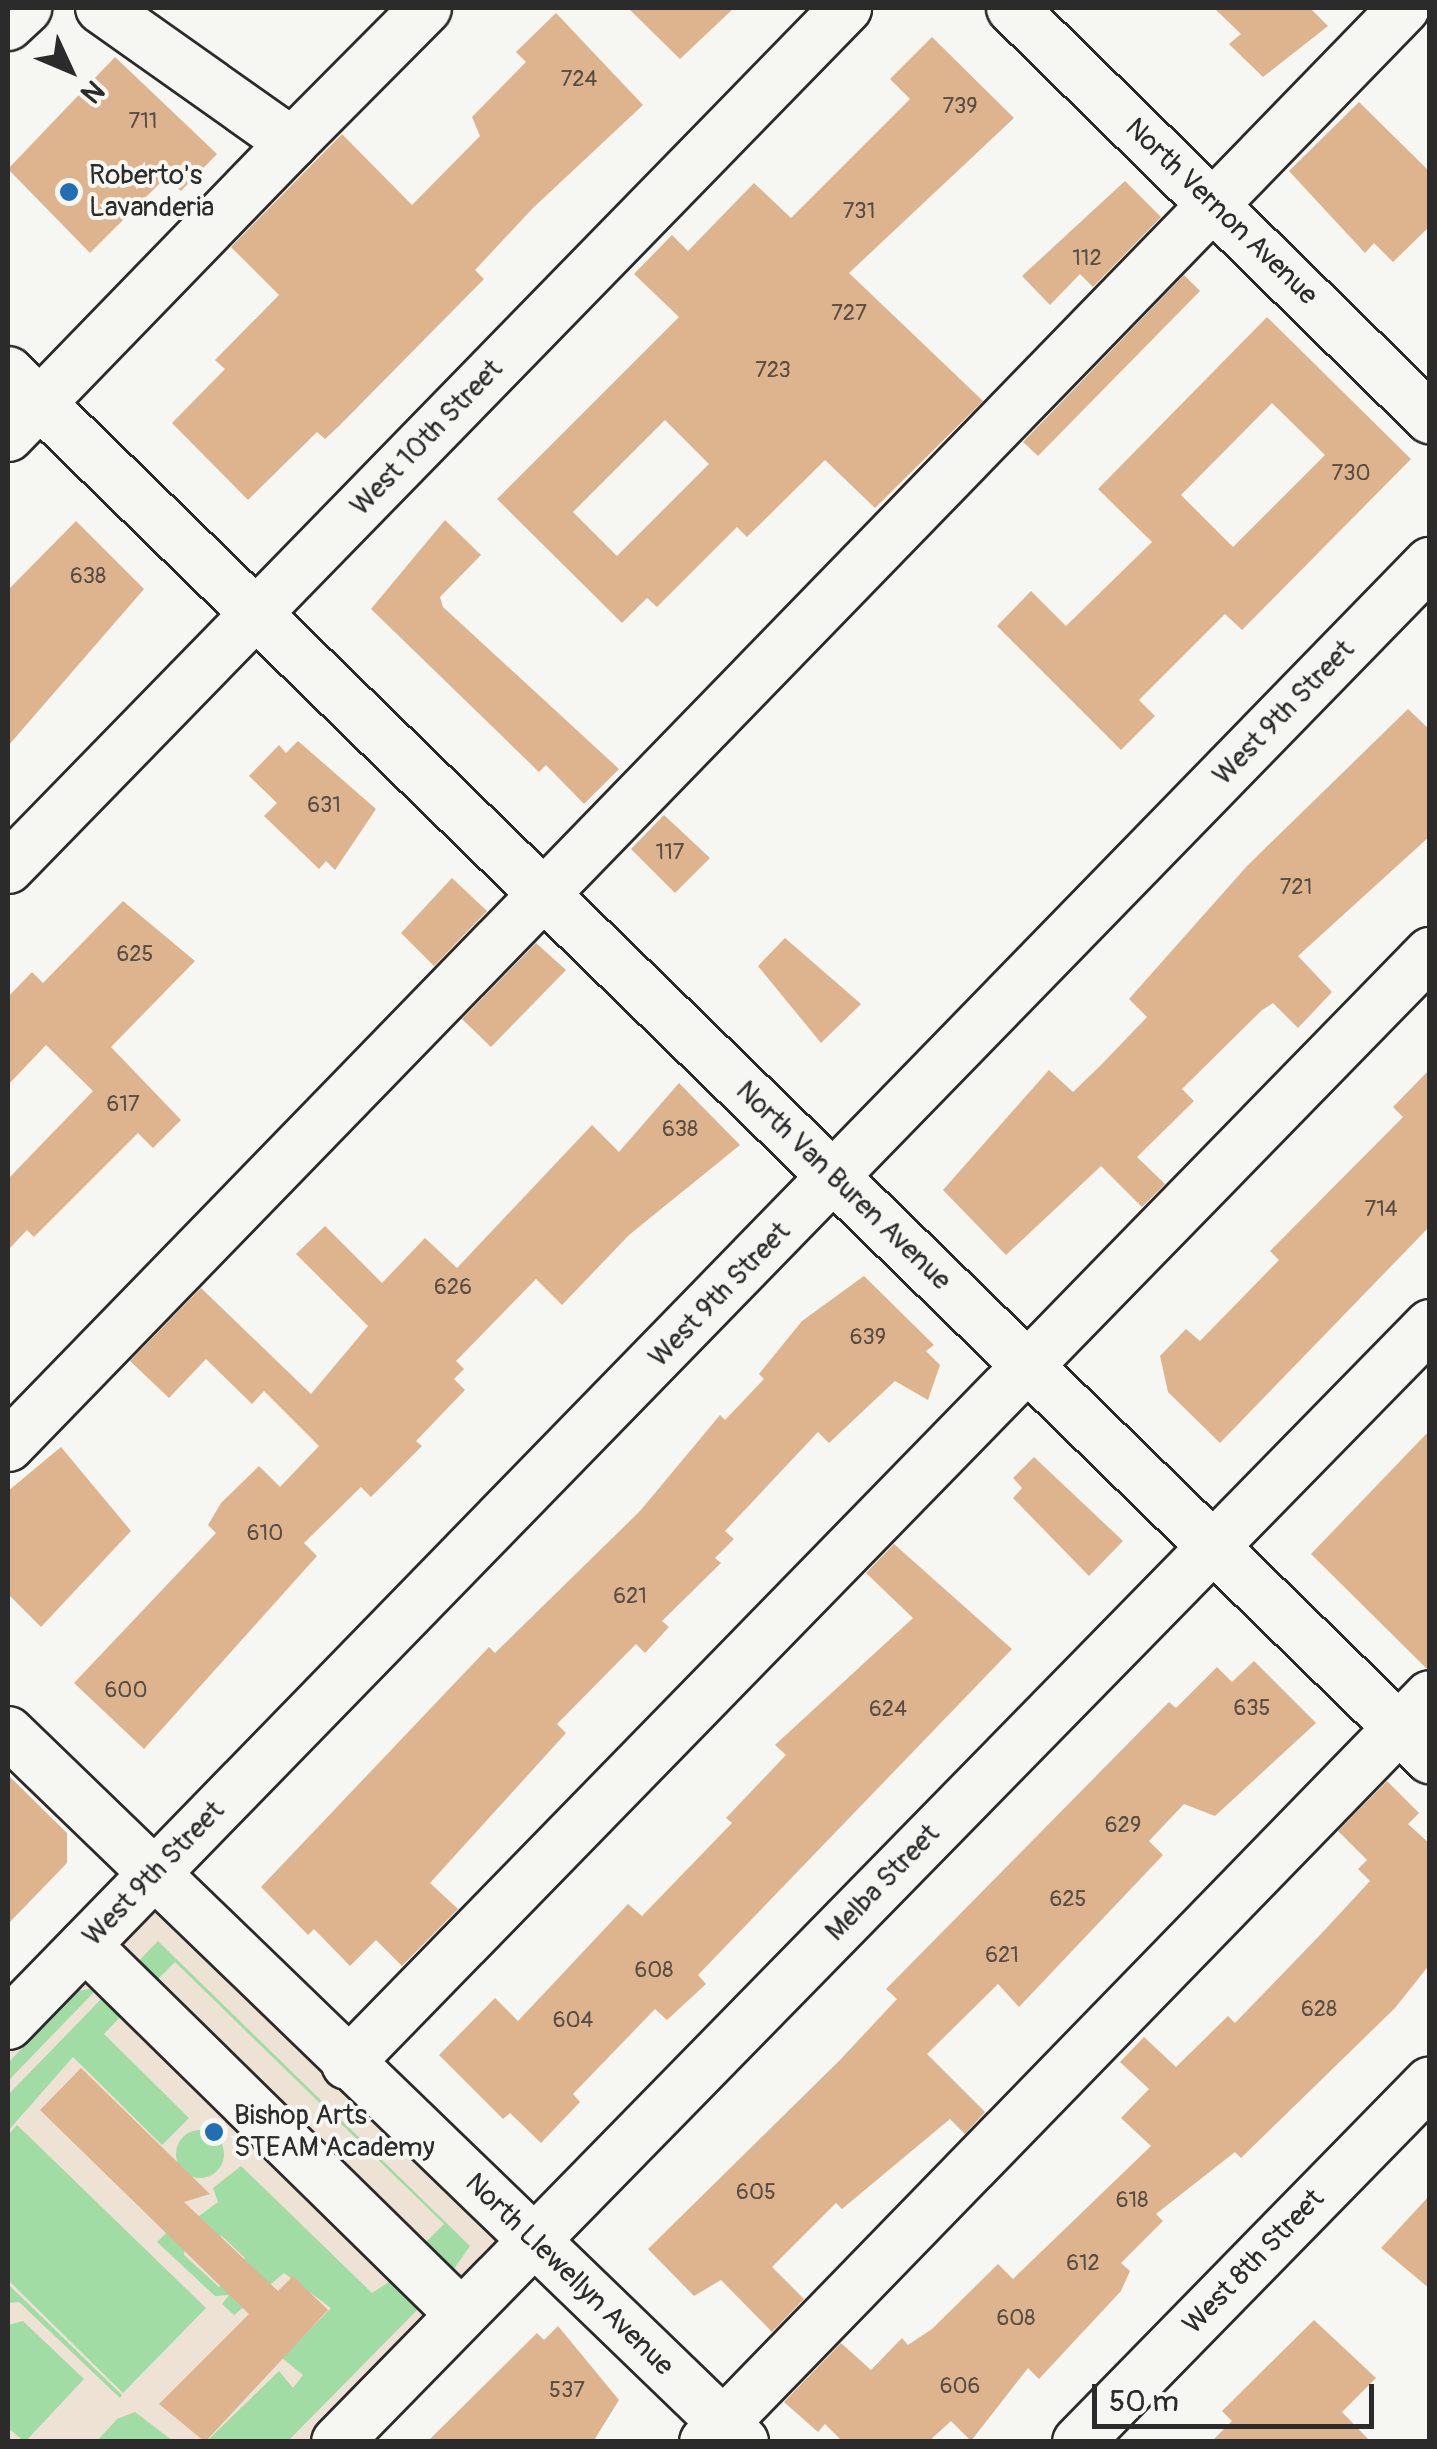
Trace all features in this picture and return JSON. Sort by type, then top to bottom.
[{"type":"street","points":[[8,26],[26,8]]},
{"type":"street","points":[[101,8],[292,142]]},
{"type":"street","points":[[18,404],[426,8]]},
{"type":"street","name":"West 10th Street","points":[[8,868],[846,8]]},
{"type":"street","name":"North Vernon Avenue","points":[[1012,8],[1430,418]]},
{"type":"street","points":[[8,1446],[546,898],[1404,8]]},
{"type":"street","name":"North Van Buren Avenue","points":[[18,404],[255,614],[1214,1545],[1419,1727]]},
{"type":"street","name":"West 9th Street","points":[[8,2024],[1430,563]]},
{"type":"street","points":[[347,2064],[1430,953]]},
{"type":"street","name":"Melba Street","points":[[337,2442],[1430,1325]]},
{"type":"street","points":[[724,2435],[1419,1727]]},
{"type":"street","name":"North Llewellyn Avenue","points":[[8,1732],[347,2064],[533,2239],[724,2435]]},
{"type":"street","points":[[85,1945],[461,2314]]},
{"type":"street","name":"West 8th Street","points":[[1078,2442],[1430,2082]]},
{"type":"shaded area","name":"Bishop Arts STEAM Academy","points":[[153,1875],[533,2239],[336,2441],[8,2441],[8,2024]]},
{"type":"green space","points":[[158,1941],[470,2246],[447,2279],[422,2246],[444,2224],[175,1962],[149,1988],[130,1970]]},
{"type":"green space","points":[[98,1988],[8,2081],[8,2063],[76,1991]]},
{"type":"green space","points":[[104,1996],[123,2014],[104,2034],[189,2118],[162,2145],[73,2057],[8,2131],[8,2095]]},
{"type":"green space","points":[[17,2125],[206,2308],[123,2393],[8,2280],[8,2135]]},
{"type":"green space","points":[[200,2130],[217,2137],[224,2154],[217,2171],[200,2178],[183,2171],[176,2154],[183,2137]]},
{"type":"green space","points":[[241,2166],[372,2293],[395,2278],[422,2305],[288,2441],[207,2441],[279,2371],[293,2388],[303,2375],[282,2358],[331,2308],[284,2273],[234,2315],[222,2304],[229,2295],[215,2296],[157,2242],[189,2211],[184,2255],[219,2287],[245,2258],[222,2236],[204,2254],[193,2243],[199,2216],[218,2202],[213,2188]]},
{"type":"green space","points":[[8,2284],[122,2395],[120,2398],[19,2302],[8,2303]]},
{"type":"green space","points":[[23,2321],[84,2379],[25,2442],[8,2428],[8,2325]]},
{"type":"green space","points":[[135,2412],[173,2441],[97,2441],[117,2419]]},
{"type":"building","points":[[628,8],[734,8],[680,59]]},
{"type":"building","points":[[1214,8],[1310,8],[1328,26],[1263,77],[1229,44],[1241,34]]},
{"type":"building","points":[[556,13],[643,105],[533,208],[475,270],[484,279],[339,426],[325,439],[317,432],[248,500],[172,423],[225,369],[215,360],[279,295],[231,247],[342,134],[412,205],[480,136],[472,117],[526,62],[516,52]]},
{"type":"building","points":[[932,37],[1014,118],[849,273],[983,401],[875,508],[825,460],[747,537],[737,527],[657,607],[647,598],[622,623],[497,499],[679,317],[634,274],[672,235],[688,251],[754,183],[791,218],[910,99],[890,79]],"holes":[[[665,420],[709,464],[617,556],[573,512]]]},
{"type":"building","points":[[115,57],[217,154],[181,191],[166,177],[90,253],[8,169]]},
{"type":"building","points":[[1359,102],[1430,172],[1430,226],[1393,262],[1374,243],[1365,253],[1289,171]]},
{"type":"building","points":[[1125,181],[1161,217],[1093,287],[1080,274],[1050,305],[1022,276]]},
{"type":"building","points":[[1184,275],[1200,291],[1038,456],[1023,442]]},
{"type":"building","points":[[1267,317],[1411,459],[1242,630],[1225,614],[1139,700],[1155,716],[1121,750],[997,626],[1031,591],[1066,626],[1152,542],[1098,489]],"holes":[[[1272,403],[1325,455],[1233,547],[1181,495]]]},
{"type":"building","points":[[445,520],[481,555],[440,597],[443,607],[619,769],[584,804],[546,765],[539,772],[371,609]]},
{"type":"building","points":[[76,521],[144,589],[8,746],[8,590]]},
{"type":"building","points":[[1408,709],[1430,730],[1430,836],[1298,956],[1332,992],[1298,1028],[1273,1003],[1262,1010],[1182,1089],[1194,1101],[1137,1157],[1165,1184],[1142,1207],[1101,1166],[1006,1255],[943,1190],[1049,1070],[1073,1092],[1101,1065],[1147,1017],[1129,999],[1247,866]]},
{"type":"building","points":[[298,741],[376,809],[335,870],[326,861],[319,869],[264,816],[277,803],[249,776],[279,745],[286,753]]},
{"type":"building","points":[[664,815],[710,858],[675,893],[631,849]]},
{"type":"building","points":[[452,878],[487,911],[434,966],[401,933]]},
{"type":"building","points":[[123,901],[195,961],[111,1047],[181,1120],[153,1148],[138,1133],[34,1237],[27,1230],[8,1250],[8,1179],[93,1091],[46,1045],[8,1085],[8,997],[32,972],[43,983]]},
{"type":"building","points":[[785,938],[861,1004],[821,1043],[758,966]]},
{"type":"building","points":[[536,943],[566,970],[491,1047],[462,1019]]},
{"type":"building","points":[[1430,1069],[1430,1226],[1220,1443],[1168,1392],[1160,1356],[1186,1329],[1200,1341],[1279,1260],[1270,1251],[1403,1117],[1393,1107]]},
{"type":"building","points":[[679,1083],[740,1145],[629,1235],[562,1305],[536,1279],[456,1361],[464,1369],[454,1379],[465,1390],[416,1441],[422,1446],[371,1497],[361,1487],[304,1543],[317,1556],[144,1749],[74,1683],[216,1533],[208,1525],[221,1503],[259,1466],[280,1487],[319,1446],[264,1391],[252,1404],[206,1359],[169,1398],[130,1361],[201,1288],[311,1394],[368,1326],[296,1254],[325,1226],[382,1283],[425,1238],[457,1268],[592,1125],[619,1152]]},
{"type":"building","points":[[864,1276],[934,1345],[926,1351],[940,1365],[928,1400],[895,1381],[829,1443],[818,1432],[725,1531],[734,1539],[715,1558],[721,1563],[662,1621],[669,1627],[645,1653],[636,1644],[557,1724],[566,1733],[430,1883],[458,1909],[402,1966],[376,1940],[350,1966],[314,1929],[308,1935],[261,1887],[489,1647],[495,1653],[640,1511],[720,1415],[725,1420],[764,1379],[759,1374],[802,1321]]},
{"type":"building","points":[[1430,1430],[1430,1668],[1426,1668],[1311,1554]]},
{"type":"building","points":[[61,1447],[131,1531],[41,1627],[8,1594],[8,1491]]},
{"type":"building","points":[[1034,1457],[1123,1541],[1089,1576],[1013,1498],[1022,1488],[1013,1478]]},
{"type":"building","points":[[894,1544],[1012,1649],[698,1975],[706,1984],[667,2020],[655,2009],[573,2094],[580,2102],[541,2143],[510,2113],[503,2119],[439,2055],[495,1998],[518,2021],[628,1904],[642,1916],[732,1823],[726,1818],[786,1755],[775,1745],[913,1618],[866,1573]]},
{"type":"building","points":[[1254,1661],[1316,1723],[1215,1816],[1184,1804],[1149,1841],[1163,1855],[1019,2007],[998,1984],[927,2054],[985,2112],[965,2134],[950,2119],[842,2209],[836,2203],[772,2267],[804,2299],[772,2332],[721,2280],[694,2296],[648,2249],[840,2060],[897,1999],[886,1989],[1169,1702],[1176,1708],[1217,1667],[1232,1682]]},
{"type":"building","points":[[8,1775],[67,1833],[67,1863],[8,1924]]},
{"type":"building","points":[[1387,1781],[1419,1813],[1408,1824],[1430,1844],[1430,1964],[1395,2008],[1241,2158],[1235,2152],[1156,2214],[1163,2221],[1121,2263],[1130,2271],[1121,2291],[1039,2379],[1028,2368],[971,2441],[951,2421],[928,2442],[843,2442],[825,2424],[818,2432],[784,2402],[841,2343],[871,2370],[902,2338],[908,2345],[932,2329],[998,2264],[1013,2279],[1151,2146],[1121,2118],[1149,2089],[1120,2062],[1144,2037],[1176,2067],[1228,2016],[1235,2023],[1321,1934],[1370,1881],[1358,1869],[1367,1860],[1338,1831]]},
{"type":"building","points":[[81,2068],[210,2194],[184,2202],[278,2291],[293,2276],[328,2310],[205,2442],[159,2404],[249,2314],[40,2110]]},
{"type":"building","points":[[1430,2195],[1430,2289],[1381,2248]]},
{"type":"building","points":[[1314,2320],[1376,2378],[1342,2412],[1371,2442],[1211,2442],[1232,2421],[1222,2411]]},
{"type":"building","points":[[558,2326],[619,2400],[593,2442],[427,2442],[537,2333],[544,2340]]},
{"type":"place","name":"Roberto's Lavanderia","points":[[69,192]]},
{"type":"place","name":"Bishop Arts STEAM Academy","points":[[214,2132]]}]
